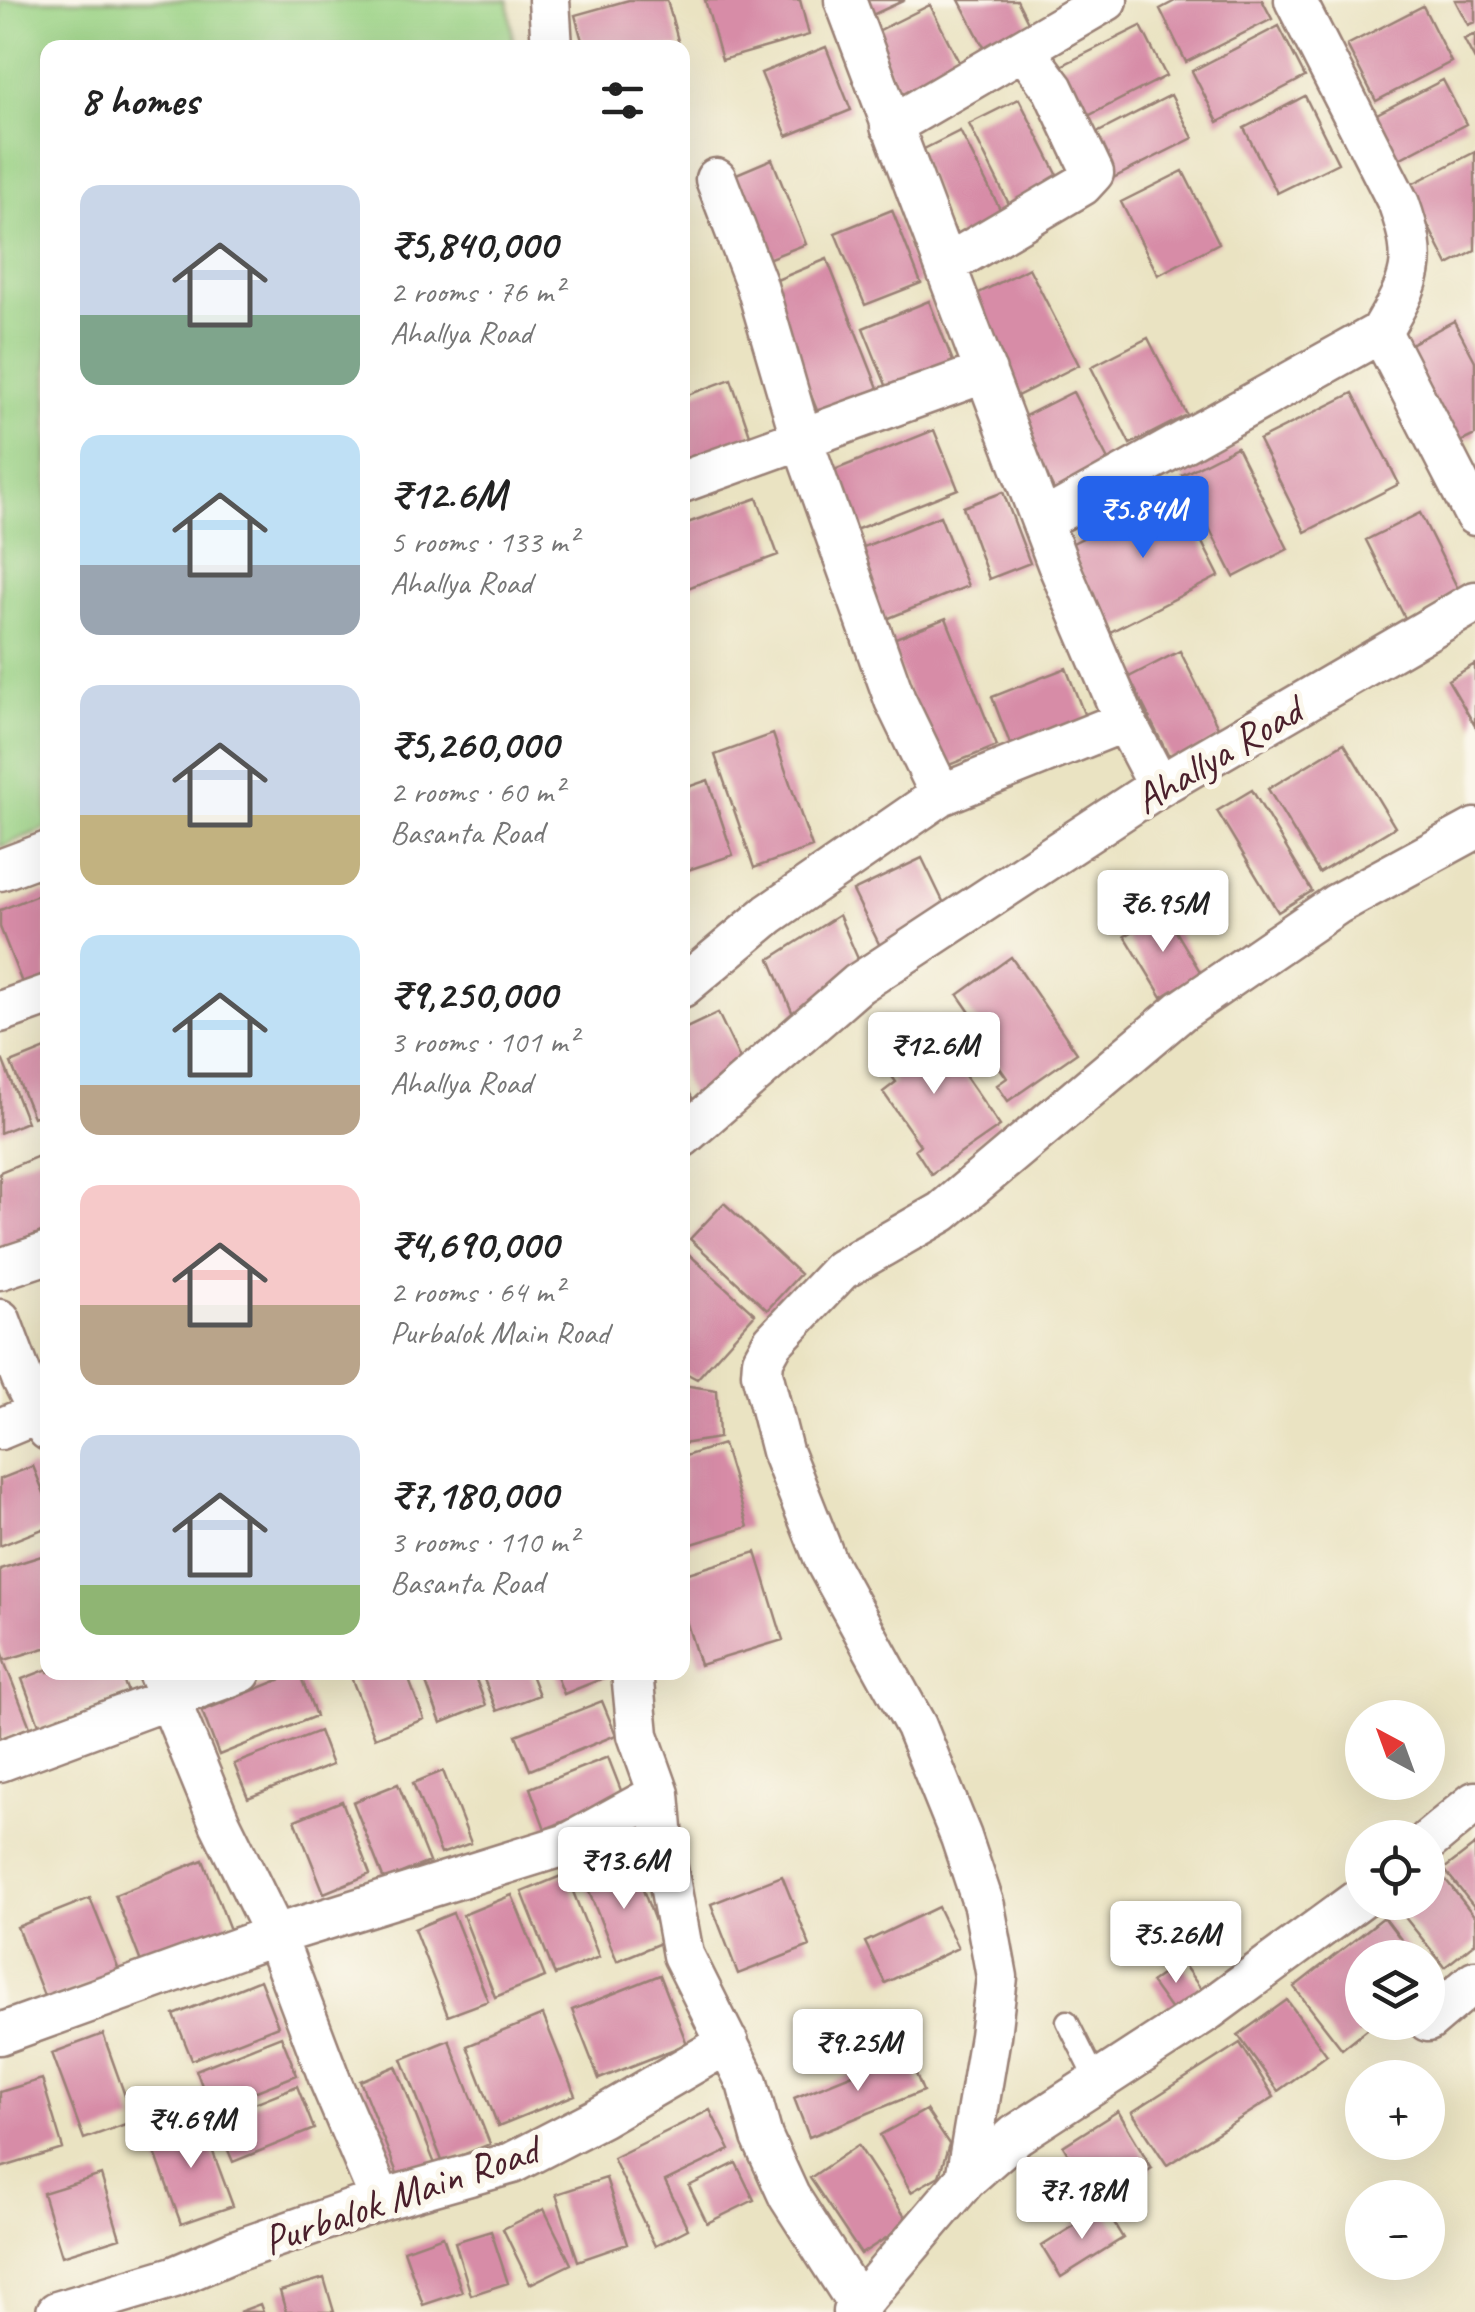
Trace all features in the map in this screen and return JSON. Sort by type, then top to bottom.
[{"type":"street","points":[[548,0],[551,40]]},
{"type":"street","points":[[845,0],[1042,520],[1125,721],[1159,786]]},
{"type":"street","points":[[891,126],[1106,0]]},
{"type":"street","points":[[1042,520],[1381,332],[1401,297],[1413,263],[1411,238],[1399,204],[1296,0]]},
{"type":"street","points":[[946,266],[1082,185],[1093,173],[1053,89],[1024,50]]},
{"type":"street","points":[[716,179],[756,282],[801,437],[895,700],[941,795]]},
{"type":"street","points":[[1381,332],[1475,515]]},
{"type":"street","points":[[690,479],[986,372]]},
{"type":"street","name":"Ahallya Road","points":[[690,1130],[858,984],[1159,786],[1475,602]]},
{"type":"street","points":[[690,980],[769,914],[941,795],[1125,721]]},
{"type":"street","points":[[966,2179],[996,1977],[984,1906],[916,1726],[826,1562],[782,1451],[762,1373],[763,1360],[773,1342],[840,1270],[942,1212],[1181,1011],[1336,904],[1475,828]]},
{"type":"street","points":[[0,870],[40,855]]},
{"type":"street","points":[[0,1012],[40,998]]},
{"type":"street","points":[[0,1270],[40,1256]]},
{"type":"street","points":[[0,1320],[22,1378],[40,1409]]},
{"type":"street","points":[[0,1428],[40,1418]]},
{"type":"street","points":[[0,1762],[164,1686],[197,1680]]},
{"type":"street","points":[[633,1680],[638,1735],[659,1794],[664,1852],[684,1955],[747,2083],[762,2137],[789,2196],[856,2309],[966,2179],[1016,2136],[1208,2010],[1345,1909]]},
{"type":"street","points":[[164,1686],[220,1823],[276,1935],[380,2200]]},
{"type":"street","points":[[0,2034],[276,1935],[568,1844],[659,1794]]},
{"type":"street","points":[[1445,1828],[1475,1802]]},
{"type":"street","points":[[1445,2006],[1475,1981]]},
{"type":"street","name":"Purbalok Main Road","points":[[57,2312],[174,2277],[232,2252],[380,2200],[512,2163],[602,2117],[728,2043]]},
{"type":"lane","points":[[1067,2021],[1097,2081]]},
{"type":"green space","points":[[0,0],[508,0],[513,40],[40,40],[40,831],[0,847]]},
{"type":"building","points":[[629,0],[667,0],[678,40],[582,40],[575,15]]},
{"type":"building","points":[[705,0],[800,0],[809,35],[722,60]]},
{"type":"building","points":[[861,0],[905,0],[868,17]]},
{"type":"building","points":[[959,0],[1017,0],[1033,32],[988,55]]},
{"type":"building","points":[[1177,0],[1262,0],[1272,19],[1186,62],[1160,9]]},
{"type":"building","points":[[1455,0],[1475,0],[1475,22],[1468,25]]},
{"type":"building","points":[[930,5],[967,78],[907,108],[870,35]]},
{"type":"building","points":[[1423,6],[1451,62],[1376,101],[1347,45]]},
{"type":"building","points":[[1141,26],[1166,76],[1080,120],[1055,69]]},
{"type":"building","points":[[1279,26],[1305,77],[1218,122],[1192,71]]},
{"type":"building","points":[[1475,34],[1475,60],[1464,39]]},
{"type":"building","points":[[826,47],[851,110],[787,136],[761,73]]},
{"type":"building","points":[[1443,80],[1466,124],[1393,162],[1371,117]]},
{"type":"building","points":[[1171,95],[1193,138],[1111,179],[1089,137]]},
{"type":"building","points":[[1305,96],[1338,163],[1277,193],[1244,128]]},
{"type":"building","points":[[1019,99],[1064,188],[1014,214],[969,124]]},
{"type":"building","points":[[960,131],[1004,217],[960,240],[916,153]]},
{"type":"building","points":[[1475,152],[1475,251],[1448,265],[1408,186]]},
{"type":"building","points":[[772,159],[806,244],[760,262],[727,178]]},
{"type":"building","points":[[1183,171],[1219,243],[1158,275],[1121,202]]},
{"type":"building","points":[[892,210],[921,283],[865,305],[835,233]]},
{"type":"building","points":[[827,259],[882,398],[822,423],[767,284]]},
{"type":"building","points":[[1029,268],[1079,365],[1013,398],[963,301]]},
{"type":"building","points":[[929,301],[958,374],[892,400],[863,328]]},
{"type":"building","points":[[1454,321],[1475,361],[1475,435],[1450,447],[1401,349]]},
{"type":"building","points":[[1148,338],[1187,415],[1130,444],[1091,367]]},
{"type":"building","points":[[731,379],[751,438],[690,461],[690,394]]},
{"type":"building","points":[[1073,392],[1110,464],[1055,492],[1019,419]]},
{"type":"building","points":[[1353,393],[1399,484],[1305,532],[1259,440]]},
{"type":"building","points":[[934,430],[958,489],[855,530],[832,471]]},
{"type":"building","points":[[1237,447],[1288,549],[1234,577],[1182,475]]},
{"type":"building","points":[[1176,491],[1219,576],[1110,632],[1067,546]]},
{"type":"building","points":[[1003,492],[1030,563],[989,579],[963,507]]},
{"type":"building","points":[[757,498],[778,555],[690,587],[690,522]]},
{"type":"building","points":[[1420,513],[1460,593],[1406,620],[1366,540]]},
{"type":"building","points":[[940,516],[968,586],[879,622],[851,552]]},
{"type":"building","points":[[946,618],[997,746],[939,769],[888,641]]},
{"type":"building","points":[[1180,651],[1223,737],[1172,763],[1129,677]]},
{"type":"building","points":[[1475,664],[1475,726],[1448,680]]},
{"type":"building","points":[[1066,668],[1088,724],[1014,754],[992,697]]},
{"type":"building","points":[[773,734],[812,847],[754,868],[715,755]]},
{"type":"building","points":[[1344,743],[1395,827],[1319,873],[1268,789]]},
{"type":"building","points":[[708,780],[733,855],[690,869],[690,786]]},
{"type":"building","points":[[1252,790],[1312,891],[1278,912],[1217,811]]},
{"type":"building","points":[[922,858],[951,918],[883,952],[853,891]]},
{"type":"building","points":[[40,894],[40,993],[28,998],[0,927],[0,910]]},
{"type":"building","points":[[1165,913],[1201,973],[1162,997],[1125,936]]},
{"type":"building","points":[[839,915],[862,968],[795,1019],[770,959]]},
{"type":"building","points":[[1011,957],[1077,1053],[1008,1101],[997,1085],[1007,1078],[972,1028],[978,1024],[958,995]]},
{"type":"building","points":[[718,1013],[749,1078],[695,1104],[690,1094],[690,1026]]},
{"type":"building","points":[[925,1018],[1000,1126],[931,1174],[915,1149],[920,1145],[883,1092],[896,1082],[875,1053]]},
{"type":"building","points":[[40,1051],[40,1114],[33,1117],[11,1063]]},
{"type":"building","points":[[3,1061],[27,1122],[0,1133],[0,1063]]},
{"type":"building","points":[[40,1155],[40,1232],[0,1250],[0,1172]]},
{"type":"building","points":[[724,1203],[800,1274],[767,1310],[690,1239]]},
{"type":"building","points":[[690,1255],[755,1314],[697,1379],[690,1375]]},
{"type":"building","points":[[690,1386],[717,1390],[719,1438],[690,1443]]},
{"type":"building","points":[[723,1444],[748,1527],[690,1545],[690,1454]]},
{"type":"building","points":[[33,1466],[40,1483],[40,1530],[0,1546],[0,1479]]},
{"type":"building","points":[[756,1552],[783,1640],[700,1665],[690,1633],[690,1573]]},
{"type":"building","points":[[40,1556],[40,1649],[5,1660],[0,1644],[0,1569]]},
{"type":"building","points":[[0,1651],[30,1727],[0,1739]]},
{"type":"building","points":[[40,1672],[40,1680],[123,1680],[128,1692],[40,1727],[22,1679]]},
{"type":"building","points":[[279,1680],[302,1680],[316,1716],[219,1755],[202,1711]]},
{"type":"building","points":[[352,1680],[409,1680],[424,1719],[375,1738]]},
{"type":"building","points":[[425,1680],[476,1680],[486,1705],[441,1723]]},
{"type":"building","points":[[484,1680],[533,1680],[539,1695],[497,1711]]},
{"type":"building","points":[[558,1680],[599,1680],[564,1694]]},
{"type":"building","points":[[602,1701],[616,1735],[530,1770],[516,1735]]},
{"type":"building","points":[[319,1731],[332,1765],[248,1798],[234,1764]]},
{"type":"building","points":[[608,1757],[624,1798],[545,1829],[530,1788]]},
{"type":"building","points":[[443,1771],[471,1843],[441,1854],[413,1783]]},
{"type":"building","points":[[398,1784],[429,1862],[384,1880],[353,1802]]},
{"type":"building","points":[[342,1801],[370,1874],[324,1893],[295,1820]]},
{"type":"building","points":[[1475,1845],[1475,1908],[1445,1870]]},
{"type":"building","points":[[203,1860],[232,1935],[144,1970],[115,1895]]},
{"type":"building","points":[[633,1864],[663,1942],[617,1961],[585,1882]]},
{"type":"building","points":[[566,1874],[599,1957],[555,1975],[522,1892]]},
{"type":"building","points":[[782,1876],[810,1946],[738,1974],[711,1904]]},
{"type":"building","points":[[1445,1879],[1475,1917],[1475,1943],[1445,1967],[1445,1940],[1423,1940],[1407,1920],[1445,1920]]},
{"type":"building","points":[[512,1895],[545,1977],[495,1997],[463,1915]]},
{"type":"building","points":[[90,1898],[120,1973],[46,2001],[17,1927]]},
{"type":"building","points":[[938,1907],[958,1948],[885,1983],[865,1942]]},
{"type":"building","points":[[453,1913],[488,2001],[448,2016],[414,1929]]},
{"type":"building","points":[[1380,1920],[1386,1920],[1401,1940],[1354,1940]]},
{"type":"building","points":[[1345,1947],[1345,2040],[1353,2040],[1342,2049],[1294,1987]]},
{"type":"building","points":[[1181,1961],[1201,1989],[1171,2010],[1151,1982]]},
{"type":"building","points":[[660,1975],[687,2044],[599,2079],[572,2010]]},
{"type":"building","points":[[260,1980],[278,2026],[192,2060],[174,2015]]},
{"type":"building","points":[[1287,2000],[1327,2055],[1278,2091],[1238,2035]]},
{"type":"building","points":[[543,2015],[575,2095],[498,2126],[467,2046]]},
{"type":"building","points":[[103,2034],[134,2121],[84,2139],[52,2053]]},
{"type":"building","points":[[281,2036],[297,2075],[211,2109],[196,2070]]},
{"type":"building","points":[[449,2040],[490,2144],[443,2163],[402,2059]]},
{"type":"building","points":[[1240,2043],[1274,2097],[1167,2165],[1132,2112]]},
{"type":"building","points":[[907,2052],[923,2091],[809,2137],[794,2098]]},
{"type":"building","points":[[396,2066],[435,2164],[399,2178],[360,2081]]},
{"type":"building","points":[[42,2079],[63,2149],[0,2168],[0,2092]]},
{"type":"building","points":[[297,2086],[314,2129],[233,2162],[215,2119]]},
{"type":"building","points":[[710,2110],[730,2150],[665,2181],[688,2229],[655,2246],[613,2158]]},
{"type":"building","points":[[926,2110],[949,2144],[939,2176],[911,2192],[880,2135]]},
{"type":"building","points":[[1118,2111],[1152,2168],[1097,2202],[1063,2146]]},
{"type":"building","points":[[200,2117],[233,2206],[181,2224],[149,2136]]},
{"type":"building","points":[[858,2145],[909,2223],[861,2254],[810,2178]]},
{"type":"building","points":[[736,2163],[754,2200],[707,2223],[689,2186]]},
{"type":"building","points":[[101,2175],[120,2238],[62,2256],[43,2193]]},
{"type":"building","points":[[606,2178],[627,2244],[578,2261],[556,2194]]},
{"type":"building","points":[[1104,2207],[1123,2238],[1061,2277],[1042,2246]]},
{"type":"building","points":[[544,2209],[571,2264],[530,2284],[503,2229]]},
{"type":"building","points":[[491,2231],[508,2283],[471,2295],[455,2242]]},
{"type":"building","points":[[443,2236],[462,2292],[423,2305],[404,2250]]},
{"type":"building","points":[[324,2278],[334,2312],[286,2312],[280,2291]]},
{"type":"building","points":[[260,2304],[263,2312],[239,2312]]}]
